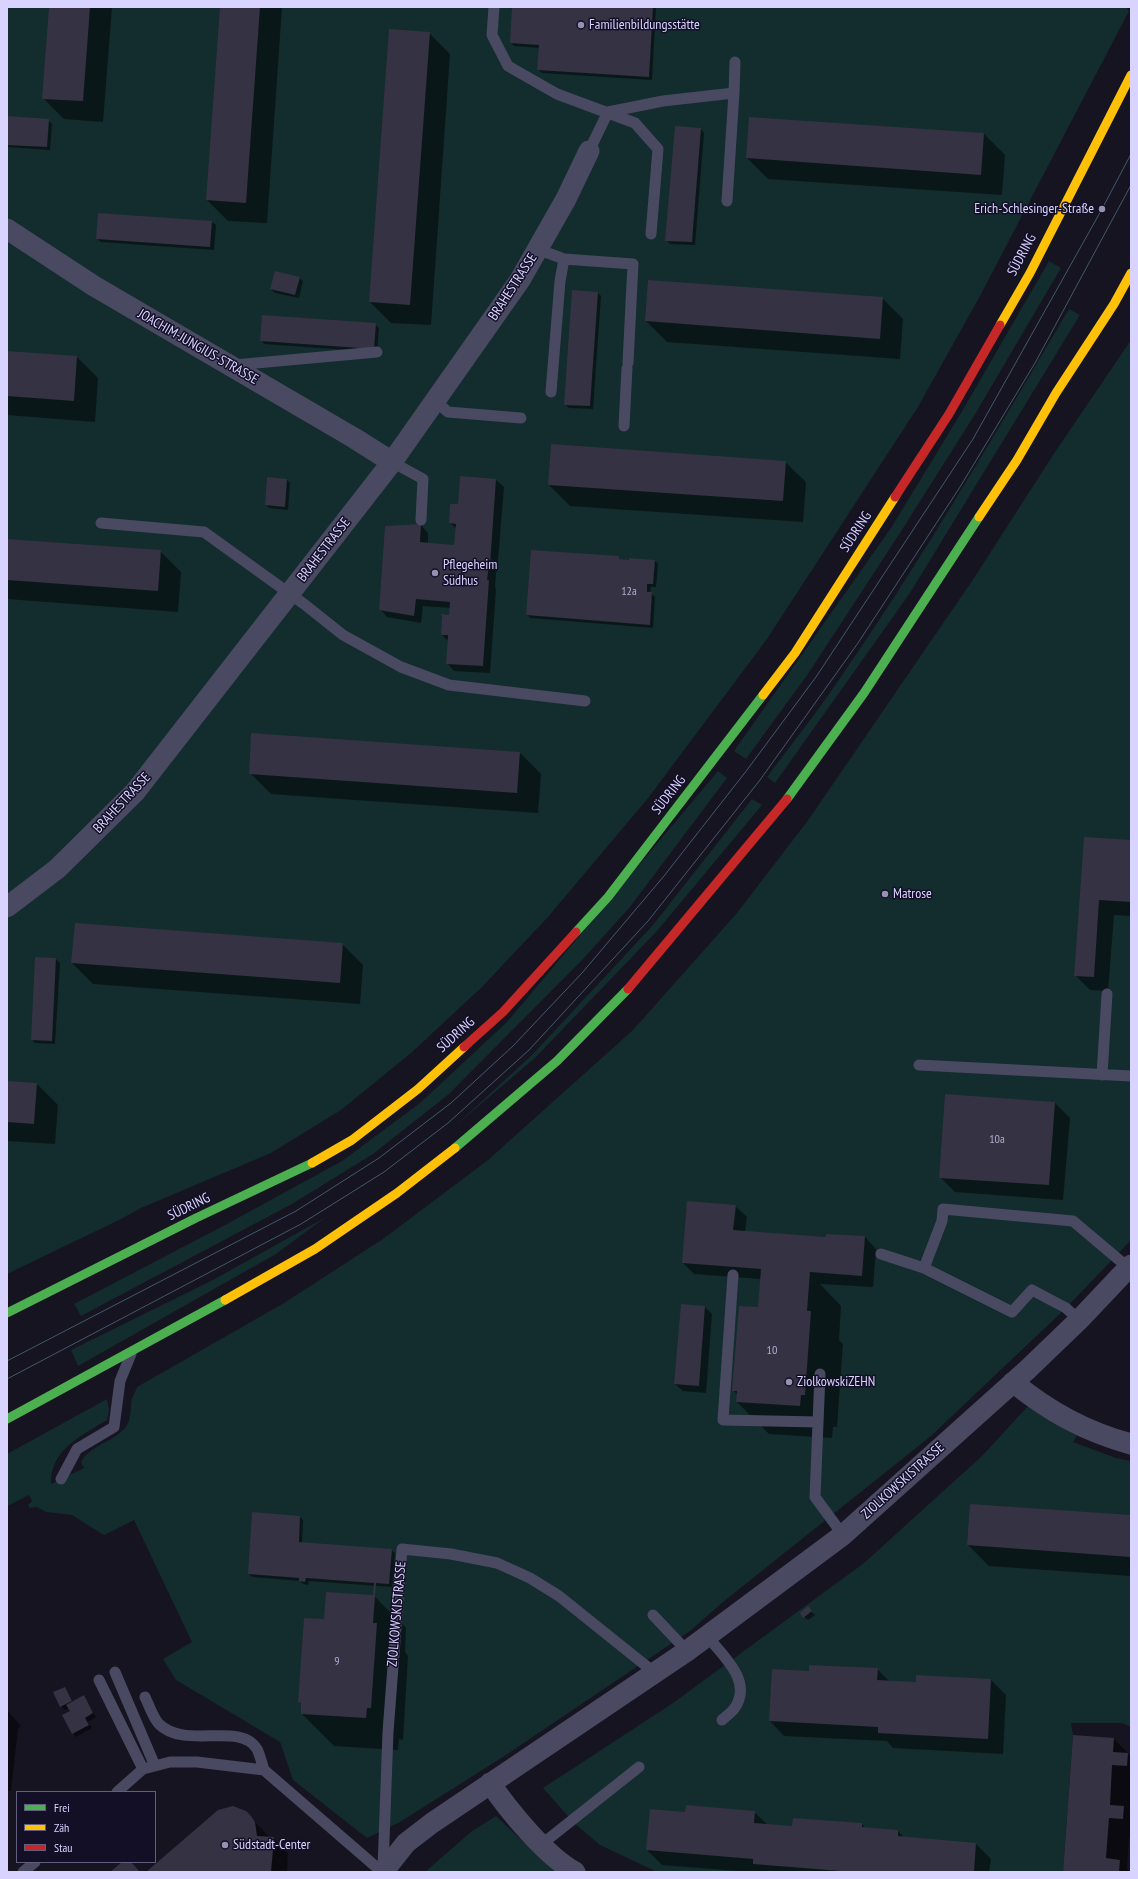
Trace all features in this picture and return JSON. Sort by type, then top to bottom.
[{"type":"main road","name":"SÜDRING","points":[[7,1313],[196,1218],[300,1170],[352,1140],[418,1089],[503,1012],[608,897],[795,653],[949,414],[1030,273],[1131,75]]},
{"type":"main road","points":[[7,1419],[132,1351],[315,1248],[397,1193],[475,1132],[556,1061],[635,981],[786,801],[864,693],[1016,460],[1056,393],[1114,304],[1131,273]]},
{"type":"street","name":"BRAHESTRASSE","points":[[7,907],[57,869],[135,792],[392,462],[520,280],[566,199],[589,151]]},
{"type":"street","name":"JOACHIM-JUNGIUS-STRASSE","points":[[7,229],[94,286],[354,438],[392,462]]},
{"type":"street","name":"ZIOLKOWSKISTRASSE","points":[[382,1872],[406,1843],[490,1784],[687,1651],[843,1535],[1013,1382],[1079,1320],[1130,1268]]},
{"type":"street","points":[[1013,1382],[1032,1398],[1062,1418],[1109,1438],[1131,1444]]},
{"type":"street","points":[[490,1784],[503,1802],[542,1844],[575,1872]]},
{"type":"lane","points":[[494,7],[492,35],[508,66],[557,94],[635,123],[658,149],[651,234]]},
{"type":"lane","points":[[727,201],[735,62]]},
{"type":"lane","points":[[608,112],[663,101],[734,93]]},
{"type":"lane","points":[[589,151],[608,112]]},
{"type":"lane","points":[[537,249],[564,260],[633,264],[624,426]]},
{"type":"lane","points":[[551,392],[560,281],[564,260]]},
{"type":"lane","points":[[228,365],[377,352]]},
{"type":"lane","points":[[435,401],[448,412],[521,418]]},
{"type":"lane","points":[[392,462],[423,479],[421,520]]},
{"type":"lane","points":[[101,523],[204,532],[343,634],[401,667],[449,685],[585,701]]},
{"type":"lane","points":[[1102,1075],[1107,994]]},
{"type":"lane","points":[[919,1065],[1131,1076]]},
{"type":"lane","points":[[924,1268],[942,1221],[943,1209],[1073,1220],[1130,1268]]},
{"type":"lane","points":[[881,1254],[924,1268],[1012,1312],[1032,1290],[1066,1308],[1079,1320]]},
{"type":"lane","points":[[733,1275],[723,1420],[818,1422]]},
{"type":"lane","points":[[62,1479],[77,1449],[114,1426],[120,1381],[132,1351]]},
{"type":"lane","points":[[820,1374],[815,1498],[843,1535]]},
{"type":"lane","name":"ZIOLKOWSKISTRASSE","points":[[382,1872],[388,1732],[402,1549],[451,1554],[497,1563],[530,1578],[559,1596],[655,1673]]},
{"type":"lane","points":[[653,1615],[687,1651]]},
{"type":"lane","points":[[707,1636],[734,1667],[739,1679],[740,1694],[734,1709],[722,1720]]},
{"type":"lane","points":[[115,1672],[155,1766]]},
{"type":"lane","points":[[99,1680],[143,1769]]},
{"type":"lane","points":[[145,1697],[158,1724],[174,1734],[192,1736],[232,1735],[249,1742],[257,1749],[264,1770],[382,1872]]},
{"type":"lane","points":[[118,1791],[143,1769],[170,1762],[197,1762],[264,1770]]},
{"type":"lane","points":[[542,1844],[639,1767]]},
{"type":"lane","points":[[23,1872],[34,1863]]},
{"type":"green space","points":[[7,7],[1126,7],[1129,11],[980,296],[918,407],[767,639],[649,797],[548,917],[482,987],[411,1053],[341,1110],[271,1153],[141,1208],[7,1274]]},
{"type":"green space","points":[[1049,261],[1061,268],[974,416],[808,674],[746,759],[734,751],[891,528],[961,413]]},
{"type":"green space","points":[[1069,309],[1080,315],[910,593],[775,783],[767,777],[828,696],[927,546]]},
{"type":"green space","points":[[1131,340],[1131,1240],[1066,1308],[931,1436],[723,1602],[690,1631],[506,1755],[400,1822],[367,1838],[293,1780],[280,1742],[176,1680],[163,1659],[192,1642],[134,1520],[104,1535],[72,1515],[46,1512],[37,1507],[30,1508],[28,1505],[32,1501],[29,1495],[7,1506],[7,1454],[107,1399],[109,1410],[107,1420],[78,1438],[62,1452],[56,1461],[52,1472],[51,1484],[84,1468],[81,1462],[85,1457],[95,1448],[120,1433],[129,1422],[132,1398],[137,1387],[284,1303],[383,1239],[488,1160],[633,1030],[737,913],[809,819],[974,578],[1055,452]]},
{"type":"green space","points":[[718,771],[727,778],[630,907],[584,958],[449,1094],[373,1154],[292,1204],[81,1316],[74,1304],[225,1225],[342,1161],[420,1103],[507,1022]]},
{"type":"green space","points":[[752,799],[762,805],[657,931],[535,1058],[455,1126],[534,1053],[653,925]]},
{"type":"green space","points":[[326,1217],[276,1254],[78,1366],[71,1350],[213,1280]]},
{"type":"green space","points":[[1030,1404],[1079,1432],[1073,1442],[1116,1458],[1131,1461],[1131,1727],[1122,1723],[1071,1723],[1073,1735],[1063,1872],[657,1872],[600,1845],[574,1823],[543,1788],[673,1703],[864,1563],[982,1456]]},
{"type":"green space","points":[[496,1816],[558,1872],[425,1872],[472,1831]]},
{"type":"building","points":[[49,7],[90,7],[83,101],[42,99]]},
{"type":"building","points":[[220,7],[260,7],[246,203],[206,200]]},
{"type":"building","name":"Familienbildungsstätte","points":[[512,7],[653,7],[649,77],[537,70],[539,45],[510,43]]},
{"type":"building","points":[[389,29],[430,32],[410,305],[369,302]]},
{"type":"building","points":[[7,116],[49,119],[47,147],[7,145]]},
{"type":"building","points":[[749,117],[984,133],[981,175],[746,158]]},
{"type":"building","points":[[675,126],[701,128],[692,242],[665,241]]},
{"type":"building","points":[[98,213],[212,221],[210,247],[96,239]]},
{"type":"building","points":[[275,271],[300,277],[295,295],[270,289]]},
{"type":"building","points":[[648,280],[883,297],[880,339],[645,321]]},
{"type":"building","points":[[572,290],[598,292],[590,406],[564,405]]},
{"type":"building","points":[[262,315],[376,323],[374,349],[260,341]]},
{"type":"building","points":[[7,351],[77,356],[74,401],[7,396]]},
{"type":"building","points":[[551,444],[786,461],[783,501],[548,485]]},
{"type":"building","name":"Pflegeheim Südhus","points":[[460,476],[496,479],[490,565],[487,580],[489,580],[483,666],[446,664],[448,635],[441,635],[442,616],[440,614],[449,615],[450,602],[416,599],[414,616],[379,610],[385,526],[421,524],[420,542],[454,545],[456,524],[449,523],[450,504],[458,504]]},
{"type":"building","points":[[267,477],[287,479],[285,507],[265,505]]},
{"type":"building","points":[[7,539],[161,550],[158,591],[7,580]]},
{"type":"building","points":[[531,550],[619,556],[619,559],[629,560],[629,558],[655,560],[653,584],[647,584],[647,592],[652,592],[650,625],[526,615]]},
{"type":"building","points":[[251,733],[520,752],[517,793],[249,774]]},
{"type":"building","points":[[1084,837],[1131,840],[1131,902],[1099,900],[1094,977],[1074,976]]},
{"type":"building","points":[[75,923],[343,943],[340,983],[71,963]]},
{"type":"building","points":[[35,957],[56,958],[52,1041],[31,1040]]},
{"type":"building","points":[[7,1081],[37,1083],[34,1124],[7,1122]]},
{"type":"building","points":[[945,1094],[1055,1102],[1049,1185],[939,1178]]},
{"type":"building","points":[[687,1201],[736,1205],[733,1230],[826,1237],[826,1234],[865,1236],[862,1276],[810,1272],[807,1311],[811,1311],[805,1395],[801,1395],[800,1406],[736,1402],[737,1391],[732,1391],[739,1306],[758,1307],[761,1269],[682,1263]]},
{"type":"building","points":[[681,1304],[705,1306],[699,1386],[674,1384]]},
{"type":"building","points":[[970,1504],[1131,1515],[1131,1557],[967,1545]]},
{"type":"building","points":[[252,1512],[300,1516],[299,1542],[392,1549],[389,1584],[376,1583],[373,1623],[377,1623],[371,1708],[367,1708],[366,1718],[301,1714],[301,1703],[298,1702],[304,1618],[324,1619],[326,1592],[373,1595],[374,1583],[306,1578],[305,1582],[299,1581],[299,1578],[248,1574]]},
{"type":"building","points":[[808,1606],[812,1611],[803,1618],[800,1613]]},
{"type":"building","points":[[809,1665],[878,1668],[877,1680],[916,1682],[916,1675],[991,1679],[988,1739],[878,1733],[878,1727],[769,1721],[772,1669],[809,1671]]},
{"type":"building","points":[[65,1687],[72,1701],[60,1707],[53,1692]]},
{"type":"building","points":[[84,1695],[93,1713],[85,1718],[89,1725],[72,1734],[62,1715],[70,1711],[66,1705]]},
{"type":"building","points":[[1073,1735],[1114,1738],[1113,1752],[1128,1753],[1127,1766],[1112,1765],[1110,1805],[1124,1806],[1123,1819],[1109,1818],[1106,1858],[1120,1860],[1119,1872],[1063,1872]]},
{"type":"building","points":[[686,1805],[755,1811],[754,1823],[792,1826],[793,1818],[862,1823],[862,1827],[898,1830],[898,1836],[976,1843],[974,1872],[853,1872],[753,1864],[753,1859],[646,1850],[650,1809],[685,1812]]},
{"type":"building","name":"Südstadt-Center","points":[[233,1806],[246,1811],[251,1816],[255,1822],[257,1836],[274,1837],[271,1872],[146,1872],[218,1810]]},
{"type":"building","points":[[121,1863],[132,1863],[140,1872],[110,1872]]},
{"type":"tram line","points":[[7,1361],[296,1211],[379,1158],[451,1103],[513,1046],[582,973],[664,876],[747,770],[816,677],[973,439],[1102,209],[1131,154]]},
{"type":"tram line","points":[[7,1379],[301,1224],[384,1172],[448,1123],[529,1050],[648,921],[760,780],[858,643],[960,487],[1035,363],[1131,185]]},
{"type":"traffic: fast","points":[[787,799],[864,693],[979,517]]},
{"type":"traffic: fast","points":[[576,932],[608,897],[763,695]]},
{"type":"traffic: fast","points":[[455,1148],[557,1061],[628,989]]},
{"type":"traffic: fast","points":[[7,1313],[196,1218],[312,1163]]},
{"type":"traffic: fast","points":[[7,1419],[225,1300]]},
{"type":"traffic: slow","points":[[1000,325],[1030,273],[1131,75]]},
{"type":"traffic: slow","points":[[979,517],[1017,460],[1056,393],[1114,304],[1131,273]]},
{"type":"traffic: slow","points":[[763,695],[795,653],[895,497]]},
{"type":"traffic: slow","points":[[312,1163],[352,1140],[418,1089],[464,1047]]},
{"type":"traffic: slow","points":[[225,1300],[315,1249],[397,1193],[455,1148]]},
{"type":"traffic: jam","points":[[895,497],[949,414],[1000,325]]},
{"type":"traffic: jam","points":[[628,989],[787,799]]},
{"type":"traffic: jam","points":[[464,1047],[503,1012],[576,932]]},
{"type":"place","name":"Familienbildungsstätte","points":[[581,25]]},
{"type":"place","name":"Erich-Schlesinger-Straße","points":[[1102,209]]},
{"type":"place","name":"Pflegeheim Südhus","points":[[435,573]]},
{"type":"place","name":"Matrose","points":[[885,894]]},
{"type":"place","name":"ZiolkowskiZEHN","points":[[789,1382]]},
{"type":"place","name":"Südstadt-Center","points":[[225,1845]]}]
